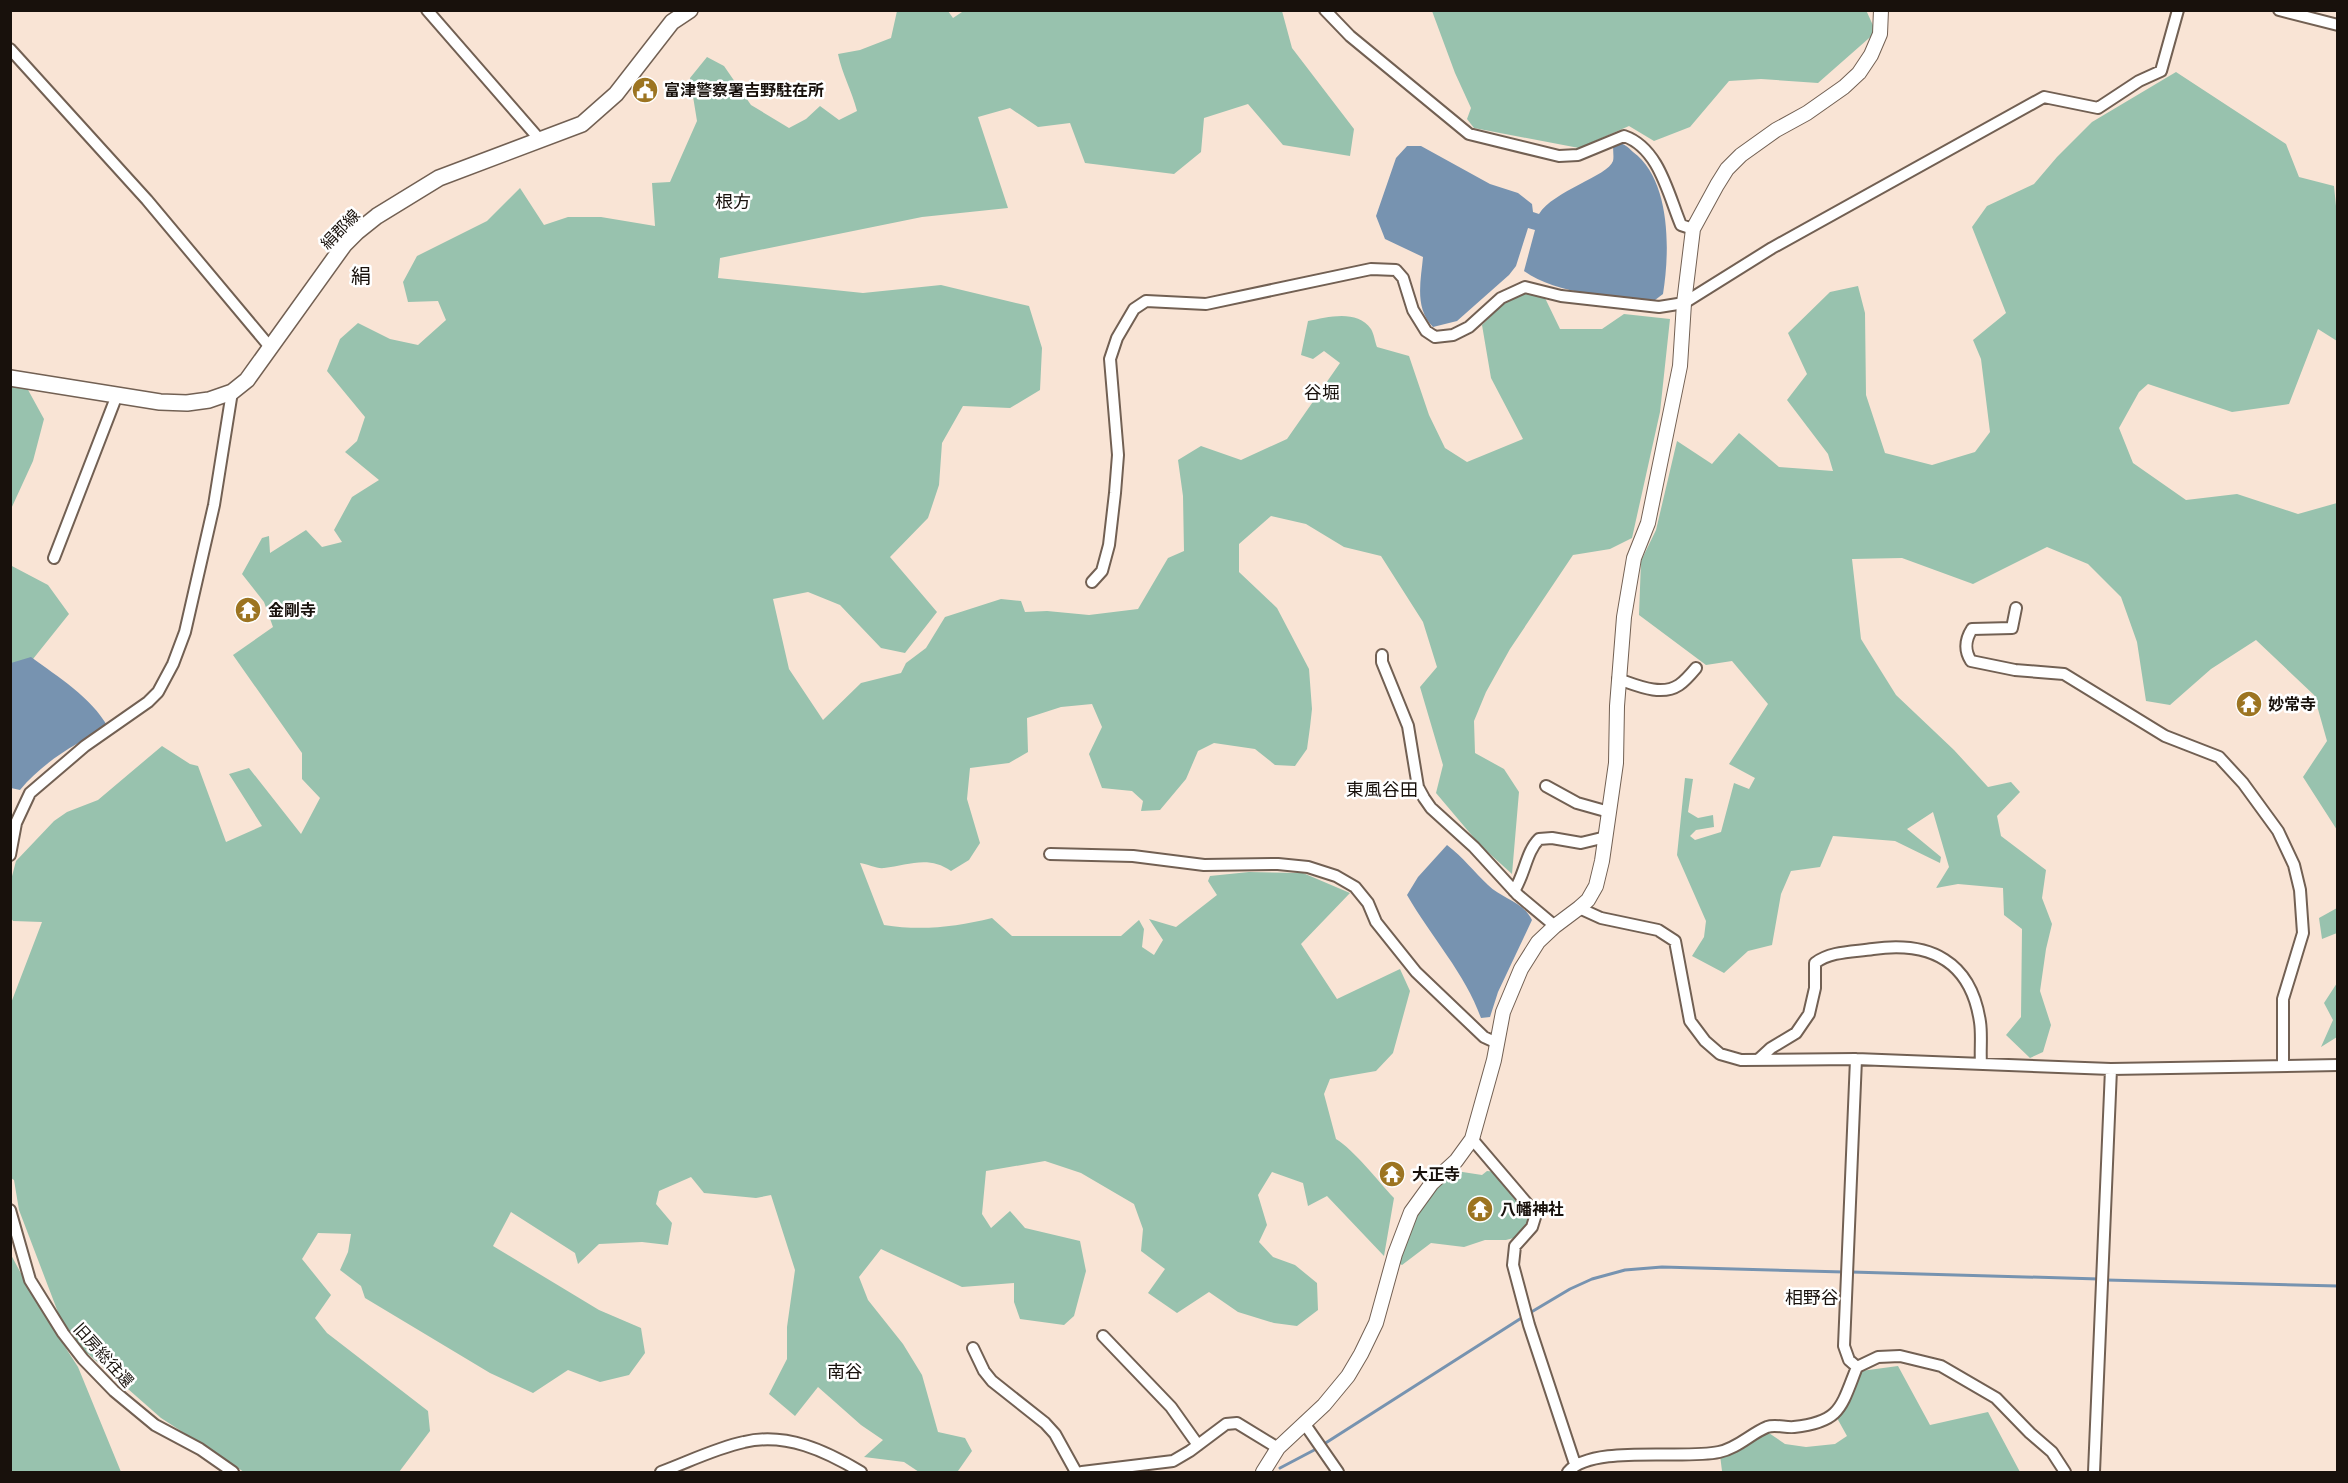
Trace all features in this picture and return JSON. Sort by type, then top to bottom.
[{"type":"main road","name":"絹郡線","points":[[10,378],[160,402],[187,403],[209,400],[232,392],[247,380],[344,245],[366,224],[439,178],[582,124],[616,94],[672,22],[690,10]]},
{"type":"street","points":[[427,10],[541,141]]},
{"type":"street","points":[[1325,10],[1359,43],[1469,134],[1559,156],[1578,155],[1624,136],[1631,139],[1653,158],[1681,225],[1693,229]]},
{"type":"street","points":[[1263,1473],[1278,1448],[1324,1405],[1348,1376],[1361,1354],[1376,1323],[1395,1254],[1411,1212],[1432,1183],[1456,1161],[1472,1139],[1494,1060],[1503,1012],[1521,969],[1538,942],[1588,900],[1596,886],[1606,837],[1616,763],[1618,679],[1624,617],[1634,558],[1648,524],[1680,366],[1684,303],[1693,229],[1727,169],[1741,155],[1776,130],[1807,113],[1844,87],[1859,73],[1871,55],[1880,34],[1881,10]]},
{"type":"street","points":[[1092,582],[1102,571],[1109,545],[1116,484],[1118,455],[1110,359],[1117,338],[1134,309],[1146,301],[1206,304],[1371,269],[1396,270],[1404,278],[1413,310],[1426,331],[1435,337],[1453,335],[1469,327],[1501,298],[1525,287],[1560,296],[1659,307],[1684,303],[1772,248],[2044,97],[2098,108],[2110,102],[2139,81],[2161,71],[2178,10]]},
{"type":"street","points":[[2279,10],[2337,25]]},
{"type":"street","points":[[10,50],[147,200],[270,347]]},
{"type":"street","points":[[10,855],[16,823],[30,793],[85,746],[148,702],[158,692],[173,664],[185,632],[214,505],[232,392]]},
{"type":"street","points":[[54,558],[117,395]]},
{"type":"street","points":[[2016,608],[2012,628],[1972,629],[1967,637],[1966,649],[1971,661],[2015,670],[2064,674],[2165,736],[2219,757],[2243,783],[2278,831],[2294,865],[2300,890],[2303,933],[2283,999],[2283,1065]]},
{"type":"street","points":[[1382,655],[1382,662],[1408,726],[1418,787],[1424,798],[1431,808],[1474,847],[1514,891],[1555,926]]},
{"type":"street","points":[[1618,679],[1657,690],[1668,690],[1679,685],[1696,668]]},
{"type":"street","points":[[1546,786],[1577,803],[1609,812]]},
{"type":"street","points":[[1514,891],[1523,878],[1529,855],[1539,839],[1552,837],[1581,843],[1606,837]]},
{"type":"street","points":[[1050,854],[1133,856],[1204,865],[1278,864],[1308,867],[1336,876],[1355,887],[1368,903],[1376,922],[1416,972],[1484,1037],[1497,1043]]},
{"type":"street","points":[[1579,908],[1601,918],[1658,930],[1675,941],[1690,1021],[1705,1041],[1720,1054],[1741,1060],[1856,1059],[2111,1069],[2337,1065]]},
{"type":"street","points":[[1758,1060],[1771,1048],[1796,1033],[1809,1014],[1815,988],[1815,963],[1826,955],[1880,948],[1920,948],[1949,961],[1960,972],[1970,989],[1980,1022],[1981,1064]]},
{"type":"street","points":[[1856,1059],[1844,1346],[1849,1360],[1857,1367]]},
{"type":"street","points":[[2094,1473],[2111,1069]]},
{"type":"street","points":[[1472,1139],[1536,1214],[1532,1227],[1515,1246],[1512,1265],[1572,1468],[1602,1458],[1719,1452],[1741,1444],[1769,1426],[1791,1428],[1819,1424],[1836,1414],[1857,1367],[1878,1357],[1900,1356],[1941,1366],[1996,1398],[2052,1452],[2065,1473]]},
{"type":"street","name":"旧房総往還","points":[[10,1210],[30,1280],[63,1333],[83,1359],[114,1391],[155,1425],[200,1449],[233,1473]]},
{"type":"street","points":[[1103,1336],[1171,1407],[1198,1445]]},
{"type":"street","points":[[973,1348],[984,1371],[992,1381],[1045,1423],[1055,1434],[1076,1473]]},
{"type":"street","points":[[1082,1473],[1173,1461],[1226,1424],[1237,1423],[1278,1448]]},
{"type":"street","points":[[1304,1423],[1338,1473]]},
{"type":"street","points":[[661,1473],[745,1441],[772,1440],[807,1444],[861,1473]]},
{"type":"green space","points":[[965,10],[1282,11],[1292,48],[1354,129],[1350,156],[1283,145],[1248,104],[1204,118],[1201,152],[1174,174],[1085,163],[1070,123],[1038,127],[1010,108],[978,117],[1008,208],[922,217],[720,258],[718,278],[863,293],[941,285],[1029,306],[1042,348],[1040,390],[1010,408],[963,406],[942,443],[939,485],[928,518],[890,557],[937,612],[905,653],[881,648],[840,605],[808,592],[773,599],[789,669],[823,720],[861,683],[901,673],[906,663],[926,648],[945,617],[1001,599],[1021,601],[1025,612],[1047,611],[1089,615],[1138,609],[1168,558],[1184,551],[1183,496],[1178,460],[1201,446],[1241,460],[1287,439],[1340,363],[1324,351],[1313,359],[1301,355],[1308,321],[1342,316],[1358,319],[1371,329],[1377,347],[1409,356],[1429,415],[1445,448],[1467,462],[1523,439],[1491,378],[1482,325],[1517,290],[1545,298],[1560,329],[1602,329],[1624,314],[1670,319],[1660,412],[1632,538],[1610,549],[1573,555],[1510,649],[1486,692],[1474,721],[1475,753],[1504,769],[1519,792],[1512,874],[1480,845],[1436,793],[1443,765],[1420,687],[1437,667],[1423,622],[1381,556],[1344,547],[1306,524],[1271,516],[1239,544],[1239,572],[1277,608],[1309,669],[1312,709],[1307,749],[1295,766],[1275,765],[1255,749],[1214,743],[1198,751],[1186,779],[1160,810],[1141,811],[1143,801],[1132,791],[1102,788],[1089,754],[1102,727],[1092,704],[1061,707],[1027,718],[1028,752],[1009,763],[970,768],[967,799],[980,843],[969,860],[951,871],[935,863],[926,862],[881,868],[860,863],[884,925],[911,928],[938,927],[992,918],[1012,936],[1121,936],[1139,920],[1144,929],[1142,947],[1154,955],[1163,940],[1149,919],[1176,927],[1217,895],[1208,881],[1210,876],[1249,872],[1303,873],[1350,893],[1301,944],[1337,999],[1400,969],[1410,991],[1393,1053],[1376,1071],[1330,1079],[1324,1094],[1336,1139],[1358,1158],[1394,1198],[1384,1256],[1327,1196],[1308,1206],[1303,1183],[1272,1172],[1258,1195],[1267,1225],[1259,1242],[1273,1257],[1295,1265],[1317,1283],[1318,1310],[1297,1326],[1274,1323],[1238,1312],[1209,1292],[1177,1313],[1148,1293],[1165,1269],[1141,1251],[1143,1229],[1134,1204],[1081,1173],[1045,1161],[986,1171],[982,1214],[991,1228],[1010,1211],[1025,1228],[1080,1241],[1086,1271],[1074,1316],[1064,1325],[1020,1319],[1014,1302],[1014,1283],[962,1287],[881,1249],[859,1277],[868,1300],[903,1344],[922,1375],[938,1432],[965,1438],[972,1451],[958,1471],[960,1472],[919,1472],[904,1462],[864,1457],[883,1440],[861,1425],[818,1387],[795,1416],[769,1394],[787,1359],[787,1327],[795,1270],[771,1195],[756,1198],[704,1193],[691,1177],[659,1191],[656,1204],[672,1223],[668,1245],[642,1242],[599,1244],[578,1264],[575,1253],[511,1212],[493,1246],[599,1310],[641,1328],[645,1353],[629,1375],[600,1382],[568,1370],[533,1393],[490,1373],[365,1298],[361,1286],[340,1270],[348,1252],[351,1234],[318,1233],[302,1259],[331,1295],[315,1318],[327,1333],[428,1411],[430,1431],[399,1472],[244,1472],[161,1418],[70,1338],[64,1328],[19,1210],[14,1180],[11,1178],[11,1003],[42,922],[13,921],[11,918],[11,880],[16,861],[54,821],[67,812],[98,800],[162,746],[190,764],[198,766],[226,842],[262,826],[229,774],[249,768],[301,834],[320,798],[302,779],[302,753],[233,655],[273,627],[264,602],[242,574],[262,538],[269,536],[270,553],[306,530],[322,547],[342,542],[334,530],[352,497],[379,480],[345,452],[357,441],[365,417],[327,371],[340,339],[358,323],[390,339],[418,345],[446,320],[438,301],[408,302],[403,282],[417,256],[487,221],[520,188],[544,225],[568,217],[601,217],[655,226],[652,183],[670,182],[697,121],[690,78],[707,57],[724,66],[751,105],[789,128],[806,119],[820,106],[839,120],[857,111],[838,54],[860,50],[891,38],[897,11],[948,11],[953,18]]},
{"type":"green space","points":[[1866,10],[1876,32],[1818,83],[1761,79],[1729,81],[1690,127],[1654,141],[1629,126],[1579,148],[1474,128],[1467,119],[1471,108],[1432,11]]},
{"type":"green space","points":[[2176,72],[2286,144],[2299,177],[2334,186],[2338,226],[2337,341],[2318,329],[2289,404],[2232,412],[2148,384],[2139,392],[2119,428],[2133,463],[2186,500],[2237,494],[2298,514],[2337,503],[2337,830],[2303,777],[2327,741],[2314,695],[2256,640],[2211,669],[2170,705],[2146,701],[2137,642],[2121,597],[2088,564],[2047,547],[1973,584],[1902,558],[1852,559],[1861,639],[1896,695],[1954,750],[1988,787],[2011,782],[2020,792],[1997,816],[2001,836],[2046,870],[2042,898],[2052,924],[2040,991],[2051,1025],[2043,1052],[2030,1058],[2006,1035],[2021,1017],[2022,929],[2004,915],[2003,888],[1958,884],[1936,888],[1949,867],[1933,812],[1907,829],[1941,857],[1940,863],[1895,841],[1833,836],[1820,867],[1791,871],[1781,894],[1772,945],[1748,951],[1724,973],[1692,956],[1704,937],[1706,921],[1677,855],[1685,778],[1693,779],[1688,812],[1698,818],[1713,815],[1714,827],[1696,830],[1690,836],[1695,840],[1721,832],[1734,783],[1749,789],[1755,778],[1729,764],[1768,704],[1732,661],[1706,665],[1639,615],[1641,561],[1656,530],[1677,441],[1712,464],[1739,433],[1779,467],[1833,471],[1828,454],[1787,400],[1807,374],[1788,333],[1830,292],[1858,286],[1865,313],[1866,395],[1885,453],[1932,465],[1975,452],[1990,432],[1981,359],[1973,340],[2006,313],[1972,227],[1987,206],[2034,184],[2092,122]]},
{"type":"green space","points":[[11,385],[27,388],[44,419],[33,461],[11,509]]},
{"type":"green space","points":[[10,565],[48,585],[69,614],[33,659],[10,669]]},
{"type":"green space","points":[[2337,908],[2337,933],[2322,939],[2319,918]]},
{"type":"green space","points":[[2337,983],[2337,1037],[2321,1047],[2333,1020],[2324,1003]]},
{"type":"green space","points":[[1456,1171],[1482,1175],[1487,1171],[1498,1172],[1529,1213],[1529,1223],[1521,1236],[1506,1240],[1485,1240],[1464,1247],[1431,1243],[1402,1265],[1398,1263],[1417,1216],[1436,1188]]},
{"type":"green space","points":[[10,1253],[38,1305],[78,1367],[121,1472],[11,1472]]},
{"type":"green space","points":[[1898,1366],[1930,1425],[1988,1412],[2020,1472],[1699,1472],[1722,1471],[1720,1455],[1766,1431],[1785,1444],[1806,1447],[1835,1444],[1847,1436],[1837,1418],[1861,1371]]},
{"type":"water","points":[[1617,143],[1628,147],[1645,164],[1655,180],[1661,198],[1667,238],[1663,294],[1655,300],[1605,296],[1570,290],[1538,279],[1524,271],[1535,230],[1528,228],[1516,266],[1509,275],[1457,321],[1433,327],[1421,303],[1420,284],[1423,257],[1385,239],[1376,216],[1396,158],[1407,146],[1421,146],[1490,184],[1518,193],[1532,204],[1533,212],[1539,214],[1556,198],[1609,167],[1613,161],[1613,146]]},
{"type":"water","points":[[31,657],[93,706],[108,727],[61,754],[20,790],[11,788],[11,663]]},
{"type":"water","points":[[1447,845],[1494,890],[1523,908],[1532,920],[1498,992],[1490,1017],[1481,1018],[1457,970],[1407,895],[1418,877]]},
{"type":"waterway","points":[[1528,1314],[1592,1279],[1625,1270],[1662,1267],[1844,1272]]},
{"type":"waterway","points":[[1851,1272],[2099,1279]]},
{"type":"waterway","points":[[2106,1280],[2338,1286]]},
{"type":"waterway","points":[[1324,1444],[1523,1317]]},
{"type":"waterway","points":[[1280,1468],[1318,1448]]},
{"type":"place","name":"富津警察署吉野駐在所","points":[[645,90]]},
{"type":"place","name":"金剛寺","points":[[248,610]]},
{"type":"place","name":"妙常寺","points":[[2249,704]]},
{"type":"place","name":"大正寺","points":[[1392,1174]]},
{"type":"place","name":"八幡神社","points":[[1480,1209]]},
{"type":"district","name":"根方","points":[[733,201]]},
{"type":"district","name":"絹","points":[[361,275]]},
{"type":"district","name":"谷堀","points":[[1322,392]]},
{"type":"district","name":"東風谷田","points":[[1382,789]]},
{"type":"district","name":"相野谷","points":[[1812,1297]]},
{"type":"district","name":"南谷","points":[[845,1371]]}]
